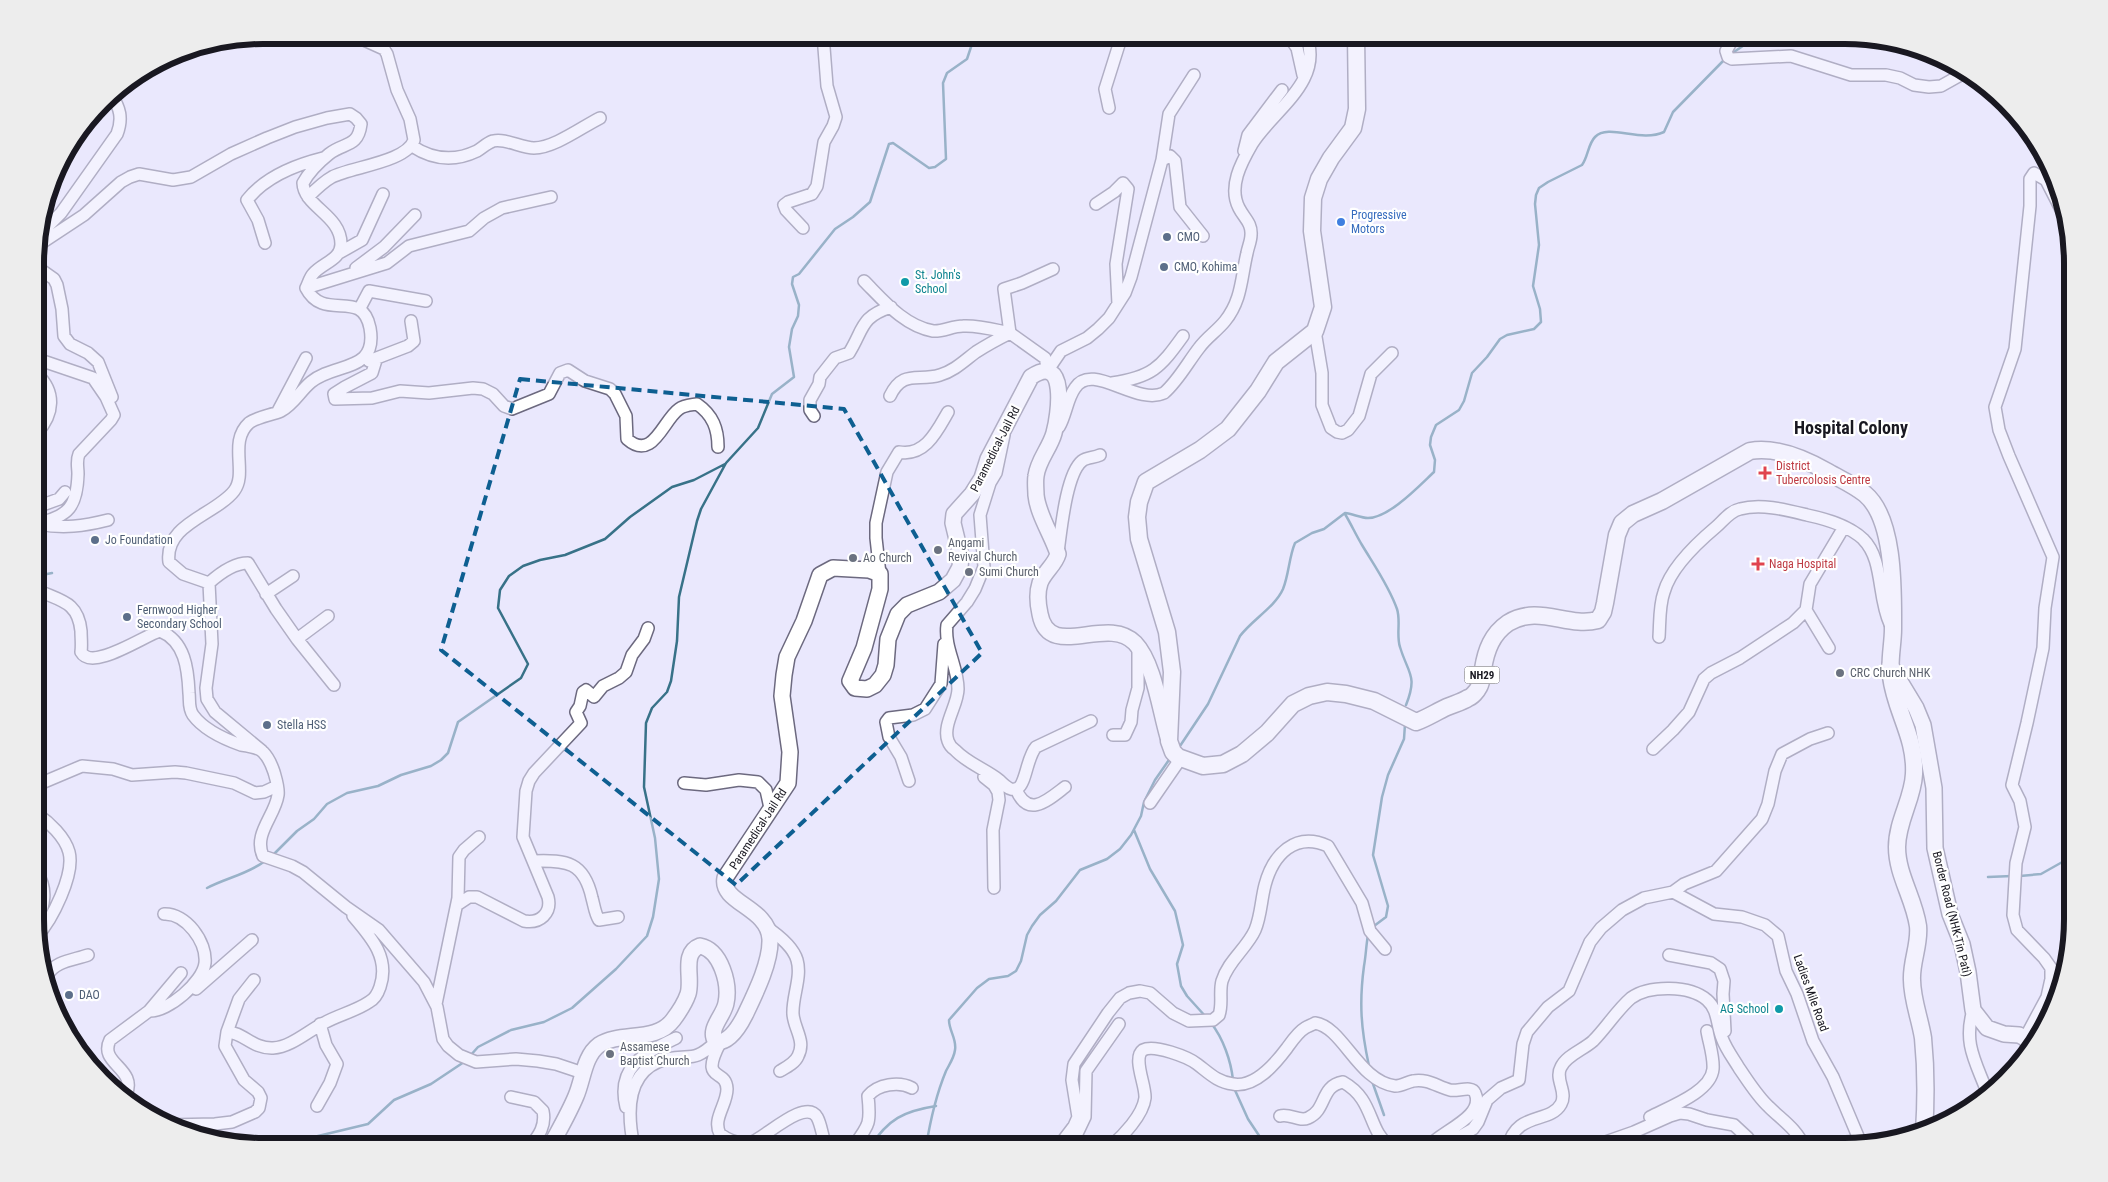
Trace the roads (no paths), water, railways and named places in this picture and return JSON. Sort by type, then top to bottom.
[{"type":"highway","points":[[1182,758],[1173,752],[1169,741],[1171,665],[1167,632],[1139,539],[1137,517],[1143,488],[1146,482],[1158,473],[1200,450],[1228,428],[1258,391],[1276,362],[1314,331],[1323,307],[1312,230],[1313,198],[1319,179],[1331,158],[1353,128],[1357,109],[1356,44]]},
{"type":"highway","name":"NH29","points":[[1182,758],[1203,766],[1223,764],[1242,754],[1266,733],[1293,704],[1308,696],[1327,692],[1346,694],[1374,701],[1416,722],[1470,698],[1479,688],[1487,649],[1495,636],[1509,623],[1530,615],[1548,615],[1567,620],[1591,622],[1598,620],[1603,612],[1617,535],[1622,522],[1633,514],[1662,501],[1750,451],[1761,449],[1776,450],[1820,468],[1866,495],[1882,520],[1890,549],[1893,630],[1890,664],[1895,696],[1912,741],[1914,758],[1912,790],[1900,826],[1897,845],[1903,879],[1913,902],[1918,928],[1912,982],[1923,1039],[1924,1124]]},
{"type":"main road","name":"Paramedical-Jail Rd","points":[[765,926],[763,920],[754,911],[733,898],[726,890],[724,884],[725,878],[739,860],[770,808],[788,783],[790,752],[782,696],[787,657],[804,621],[820,575],[833,568],[869,570],[880,574],[880,588],[864,648],[851,677],[850,684],[855,688],[867,689],[875,685],[883,674],[886,665],[888,639],[898,614],[907,605],[939,592],[953,580],[960,566],[961,556],[953,523],[954,514],[972,494],[1032,377],[1043,370],[1048,370]]},
{"type":"main road","points":[[1048,370],[1054,375],[1056,380],[1059,401],[1054,435],[1036,476],[1036,498],[1058,554],[1040,583],[1039,610],[1041,620],[1050,634],[1065,638],[1105,632],[1121,633],[1138,648],[1150,672],[1169,741]]},
{"type":"main road","name":"Border Road (NHK-Tin Pati)","points":[[1890,664],[1916,708],[1923,726],[1934,788],[1935,848],[1950,914],[1962,944],[1973,1010]]},
{"type":"main road","points":[[555,1138],[577,1094],[583,1073],[594,1049],[601,1044],[659,1031],[670,1024],[679,1013],[689,992],[691,952],[700,946],[711,951],[718,959],[724,972],[726,1003],[713,1030],[713,1038],[718,1042],[726,1040],[740,1025],[761,979],[769,950],[770,937],[765,926]]},
{"type":"main road","points":[[1973,1010],[1983,1024],[1994,1032],[2019,1034],[2027,1041]]},
{"type":"street","points":[[372,44],[384,50]]},
{"type":"street","points":[[308,197],[330,178],[384,160],[408,150],[412,146],[414,131],[397,90],[391,62],[384,50],[384,44]]},
{"type":"street","points":[[803,228],[786,210],[784,205],[812,194],[817,186],[824,142],[836,117],[827,86],[824,44]]},
{"type":"street","points":[[1109,108],[1105,89],[1119,44]]},
{"type":"street","points":[[1293,44],[1299,54],[1303,78]]},
{"type":"street","points":[[1241,165],[1258,134],[1289,103],[1303,78],[1308,64],[1308,44]]},
{"type":"street","points":[[1730,44],[1726,51],[1728,57],[1732,59],[1791,56],[1844,73],[1886,75],[1900,78],[1914,85],[1942,86],[1959,76]]},
{"type":"street","points":[[1048,370],[1061,351],[1098,330],[1109,318],[1125,293],[1162,160],[1169,114],[1194,75]]},
{"type":"street","points":[[1054,435],[1064,416],[1074,388],[1083,380],[1096,378],[1147,396],[1157,396],[1164,393],[1200,345],[1224,323],[1234,308],[1241,288],[1252,236],[1249,222],[1236,202],[1234,188],[1248,135],[1282,90]]},
{"type":"street","points":[[47,227],[61,213],[117,134],[121,120],[120,112],[114,102]]},
{"type":"street","points":[[45,241],[84,215],[121,182],[130,177],[139,174],[173,180],[192,177],[231,154],[295,127],[342,114],[350,114],[361,124],[360,134],[354,141],[335,150],[325,158],[308,173],[303,183],[303,190],[308,197],[322,209],[337,228],[341,244],[339,253]]},
{"type":"street","points":[[412,146],[430,156],[450,159],[475,152],[491,142],[499,141],[538,148],[600,118]]},
{"type":"street","points":[[1162,160],[1170,156],[1175,161],[1180,207],[1203,236]]},
{"type":"street","points":[[265,244],[258,220],[247,200],[252,194],[278,175],[306,163],[325,158]]},
{"type":"street","points":[[2031,1035],[2047,997],[2051,968],[2017,930],[2012,904],[2015,876],[2025,827],[2020,801],[2012,785],[2012,777],[2027,723],[2043,648],[2053,557],[1999,430],[1995,406],[2015,349],[2030,206],[2030,179],[2034,173],[2046,180],[2054,196]]},
{"type":"street","points":[[1096,204],[1124,183],[1126,185],[1128,189],[1116,264],[1118,304]]},
{"type":"street","points":[[306,288],[313,274],[339,253],[362,240],[383,194]]},
{"type":"street","points":[[306,288],[344,277],[372,266],[387,263],[409,246],[469,231],[484,218],[502,208],[551,197]]},
{"type":"street","points":[[344,277],[384,247],[415,215]]},
{"type":"street","points":[[1010,333],[1004,288],[1022,283],[1053,269]]},
{"type":"street","points":[[44,272],[54,278],[57,285],[62,309],[64,336],[70,344],[98,362],[111,392],[114,415],[104,429],[79,454],[77,460],[76,499],[67,512],[44,522]]},
{"type":"street","points":[[864,281],[890,307],[909,322],[935,331],[972,326],[1010,333],[1045,358],[1048,370]]},
{"type":"street","points":[[209,583],[183,574],[169,562],[168,552],[179,532],[222,504],[239,484],[238,452],[242,432],[250,422],[290,405],[317,378],[360,362],[366,355],[371,340],[369,325],[360,308],[353,305],[327,305],[317,301],[306,288]]},
{"type":"street","points":[[360,308],[369,290],[426,301]]},
{"type":"street","points":[[814,416],[810,410],[810,400],[824,371],[835,358],[849,353],[862,327],[873,314],[890,307]]},
{"type":"street","points":[[352,365],[376,360],[408,346],[414,341],[412,321]]},
{"type":"street","points":[[1314,331],[1322,373],[1322,405],[1331,428],[1336,432],[1342,433],[1348,430],[1358,416],[1371,374],[1392,353]]},
{"type":"street","points":[[890,396],[906,378],[939,375],[954,369],[986,346],[1010,333]]},
{"type":"street","points":[[1110,384],[1147,375],[1156,369],[1183,336]]},
{"type":"street","points":[[277,412],[306,358]]},
{"type":"street","points":[[376,360],[372,373],[334,394],[335,399],[372,398],[400,390],[429,393],[473,388],[483,389],[493,394],[504,406],[512,409],[549,394],[560,373],[568,370],[585,381],[610,389],[616,394],[626,416],[627,439],[632,444],[646,445],[656,438],[677,410],[684,406],[697,404],[704,409],[715,424],[718,433],[718,447]]},
{"type":"street","points":[[44,361],[93,378],[106,397],[114,415]]},
{"type":"street","points":[[44,382],[47,386],[51,401],[49,416],[44,423]]},
{"type":"street","points":[[880,574],[875,531],[887,472],[899,452],[913,452],[922,448],[931,440],[948,412]]},
{"type":"street","points":[[909,781],[901,757],[889,737],[886,722],[889,718],[920,713],[936,692],[943,674],[946,632],[949,621],[967,602],[975,589],[984,567],[980,515],[990,483],[996,473],[1005,428]]},
{"type":"street","points":[[1058,554],[1066,503],[1074,470],[1086,458],[1100,455]]},
{"type":"street","points":[[44,504],[59,499],[64,492]]},
{"type":"street","points":[[1659,637],[1660,609],[1664,590],[1688,552],[1732,512],[1751,508],[1784,509],[1820,518],[1844,527],[1862,538],[1870,547],[1877,561],[1881,600],[1893,630]]},
{"type":"street","points":[[44,517],[55,518]]},
{"type":"street","points":[[44,525],[64,528],[83,527],[108,520]]},
{"type":"street","points":[[1652,750],[1689,712],[1704,679],[1793,623],[1806,610],[1810,584],[1844,527]]},
{"type":"street","points":[[209,583],[217,576],[242,563],[248,564],[253,568],[266,594],[297,639],[334,685]]},
{"type":"street","points":[[266,594],[293,576]]},
{"type":"street","points":[[209,583],[212,644],[206,699],[227,724],[262,751],[269,762],[277,786],[278,795],[260,845],[263,856],[303,872],[346,907],[379,930],[424,982],[436,1004],[440,1016],[443,1039],[448,1046],[467,1060],[476,1062],[516,1058],[556,1064],[583,1073]]},
{"type":"street","points":[[44,593],[65,602],[76,612],[80,625],[81,652],[86,657],[93,658],[121,650],[150,633],[160,631],[167,634],[174,640],[185,660],[189,687],[189,704],[193,715],[214,733],[225,739],[262,751]]},
{"type":"street","points":[[1806,610],[1828,648]]},
{"type":"street","points":[[297,639],[328,616]]},
{"type":"street","points":[[456,905],[469,896],[477,897],[524,921],[540,920],[550,904],[522,830],[529,781],[582,723],[576,712],[580,706],[583,692],[586,690],[594,697],[603,686],[623,676],[629,667],[632,655],[644,639],[648,628]]},
{"type":"street","points":[[946,632],[958,690],[944,742],[950,756],[987,779],[998,792],[999,800],[993,830],[994,888]]},
{"type":"street","points":[[1113,735],[1125,735],[1131,722],[1139,680],[1138,648]]},
{"type":"street","points":[[946,734],[948,742],[954,750],[1010,789],[1016,789],[1024,781],[1027,765],[1036,747],[1091,721]]},
{"type":"street","points":[[1457,1138],[1473,1129],[1487,1100],[1501,1088],[1519,1080],[1523,1044],[1527,1032],[1548,1008],[1569,991],[1590,942],[1601,928],[1622,910],[1644,898],[1673,892],[1684,884],[1716,871],[1762,819],[1768,804],[1775,771],[1782,754],[1792,747],[1828,733]]},
{"type":"street","points":[[1150,803],[1182,758]]},
{"type":"street","points":[[44,782],[82,766],[113,769],[132,776],[175,772],[186,773],[234,783],[255,793],[264,792],[277,786]]},
{"type":"street","points":[[684,783],[706,785],[739,780],[758,782],[766,790],[770,808]]},
{"type":"street","points":[[1016,789],[1023,801],[1035,805],[1044,804],[1065,787]]},
{"type":"street","points":[[44,820],[63,840],[69,851],[70,866],[50,919],[44,927]]},
{"type":"street","points":[[436,1004],[456,905],[459,885],[459,857],[464,850],[479,838]]},
{"type":"street","points":[[1065,1138],[1078,1117],[1072,1080],[1074,1064],[1120,998],[1129,993],[1140,991],[1150,993],[1172,1013],[1190,1021],[1213,1020],[1219,1015],[1222,981],[1234,959],[1251,938],[1259,916],[1265,885],[1271,867],[1287,847],[1298,842],[1310,841],[1328,846],[1362,903],[1370,931],[1385,949]]},
{"type":"street","points":[[534,861],[558,860],[583,872],[588,881],[599,920],[618,917]]},
{"type":"street","name":"Ladies Mile Road","points":[[1673,892],[1714,914],[1742,917],[1765,925],[1778,936],[1786,971],[1797,994],[1813,1040],[1833,1077],[1859,1138]]},
{"type":"street","points":[[227,1032],[232,1032],[254,1045],[273,1048],[293,1041],[320,1024],[370,1002],[377,994],[384,971],[380,951],[346,907]]},
{"type":"street","points":[[164,914],[180,917],[188,925],[197,936],[205,960],[199,978],[175,1001]]},
{"type":"street","points":[[765,926],[788,946],[797,959],[798,967],[794,1015],[801,1039],[799,1056],[794,1062],[780,1070]]},
{"type":"street","points":[[149,1011],[154,1011],[186,997],[252,940]]},
{"type":"street","points":[[50,970],[58,964],[88,955]]},
{"type":"street","points":[[1669,955],[1712,963],[1720,969],[1724,981],[1726,1048]]},
{"type":"street","points":[[127,1092],[130,1083],[109,1056],[107,1046],[110,1040],[149,1011],[181,973]]},
{"type":"street","points":[[186,1125],[232,1122],[255,1112],[259,1108],[261,1098],[258,1092],[244,1080],[225,1046],[227,1032],[239,1000],[254,980]]},
{"type":"street","points":[[1510,1138],[1521,1124],[1559,1107],[1563,1095],[1558,1078],[1562,1065],[1596,1037],[1631,998],[1644,991],[1672,989],[1686,990],[1698,994],[1708,1001],[1714,1010],[1726,1048],[1768,1106],[1796,1131],[1800,1138]]},
{"type":"street","points":[[1973,1010],[1968,1030],[1970,1050],[1985,1088]]},
{"type":"street","points":[[1118,1138],[1130,1125],[1143,1104],[1144,1092],[1138,1062],[1143,1050],[1164,1050],[1189,1060],[1216,1079],[1233,1084],[1241,1084],[1262,1075],[1279,1060],[1304,1028],[1315,1023],[1327,1028],[1365,1070],[1386,1083],[1396,1086],[1420,1081],[1436,1084],[1450,1090],[1469,1088],[1474,1090],[1476,1102],[1473,1111],[1466,1119],[1438,1138]]},
{"type":"street","points":[[317,1106],[330,1083],[336,1064],[326,1045],[320,1024]]},
{"type":"street","points":[[1074,1138],[1085,1117],[1084,1078],[1086,1071],[1120,1024]]},
{"type":"street","points":[[1627,1135],[1648,1118],[1702,1090],[1709,1082],[1713,1070],[1706,1030]]},
{"type":"street","points":[[633,1138],[623,1090],[629,1070],[647,1054],[676,1038]]},
{"type":"street","points":[[630,1122],[630,1101],[637,1080],[643,1073],[667,1059],[699,1056],[718,1042]]},
{"type":"street","points":[[718,1042],[711,1065],[712,1070],[726,1084],[727,1091],[717,1122],[720,1134],[730,1138]]},
{"type":"street","points":[[1280,1116],[1289,1114],[1307,1119],[1317,1110],[1326,1092],[1332,1086],[1343,1082],[1363,1098],[1377,1129],[1384,1138]]},
{"type":"street","points":[[860,1138],[870,1121],[868,1096],[872,1092],[880,1087],[896,1084],[912,1088]]},
{"type":"street","points":[[511,1097],[534,1102],[543,1111],[544,1124],[537,1138]]},
{"type":"street","points":[[760,1138],[783,1120],[808,1113],[814,1114],[818,1118],[824,1138]]},
{"type":"street","points":[[1618,1138],[1670,1116],[1689,1114],[1734,1125],[1748,1138]]},
{"type":"waterway","points":[[470,1056],[478,1047],[511,1030],[544,1022],[572,1008],[616,969],[647,936],[653,917],[659,879],[655,838],[644,787],[646,723],[652,708],[667,692],[671,681],[677,641],[679,597],[701,509],[726,463],[758,428],[772,394],[794,377],[789,347],[792,329],[798,316],[799,305],[792,284],[793,277],[799,274],[835,229],[870,202],[889,144],[893,143],[929,168],[935,167],[946,159],[943,83],[947,73],[967,59],[972,44]]},
{"type":"waterway","points":[[1731,54],[1746,44]]},
{"type":"waterway","points":[[1178,749],[1208,704],[1240,636],[1275,602],[1283,589],[1295,543],[1312,533],[1324,529],[1345,513],[1365,518],[1376,517],[1385,513],[1412,493],[1434,472],[1435,460],[1430,445],[1431,437],[1436,425],[1459,410],[1464,401],[1472,373],[1500,339],[1507,335],[1534,329],[1541,322],[1540,309],[1533,286],[1539,245],[1535,204],[1539,188],[1582,165],[1593,140],[1601,133],[1617,132],[1635,135],[1655,135],[1664,132],[1673,112],[1725,59]]},
{"type":"waterway","points":[[272,856],[297,831],[314,819],[327,804],[347,793],[378,786],[401,775],[431,766],[441,760],[448,753],[458,722],[521,678],[528,664],[498,608],[500,590],[509,576],[523,566],[565,555],[605,539],[630,517],[672,487],[694,480],[725,464]]},
{"type":"waterway","points":[[1345,514],[1386,584],[1397,609],[1399,618],[1398,638],[1411,681],[1410,695],[1406,705]]},
{"type":"waterway","points":[[44,575],[52,573]]},
{"type":"waterway","points":[[1374,926],[1386,917],[1388,906],[1373,855],[1382,797],[1388,775],[1404,739],[1405,724]]},
{"type":"waterway","points":[[928,1138],[936,1099],[955,1050],[955,1042],[949,1020],[977,988],[989,979],[1008,976],[1016,971],[1021,961],[1027,935],[1032,926],[1040,915],[1056,901],[1080,870],[1107,859],[1120,849],[1131,835],[1141,816],[1144,802],[1155,780],[1171,757]]},
{"type":"waterway","points":[[1134,830],[1150,869],[1175,911],[1183,945],[1177,964],[1181,986],[1187,996],[1206,1017]]},
{"type":"waterway","points":[[207,888],[265,861]]},
{"type":"waterway","points":[[2020,876],[2041,874],[2064,861]]},
{"type":"waterway","points":[[1988,877],[2012,876]]},
{"type":"waterway","points":[[1368,935],[1362,979],[1361,1004],[1364,1040],[1369,1066]]},
{"type":"waterway","points":[[1211,1023],[1226,1050],[1233,1080]]},
{"type":"waterway","points":[[312,1138],[368,1124],[394,1100],[431,1084],[464,1062]]},
{"type":"waterway","points":[[1372,1081],[1384,1115]]},
{"type":"waterway","points":[[1234,1088],[1248,1119],[1260,1137]]},
{"type":"waterway","points":[[876,1138],[883,1129],[898,1118],[915,1111],[936,1106]]},
{"type":"place","name":"Progressive Motors","points":[[1341,222]]},
{"type":"place","name":"CMO","points":[[1167,237]]},
{"type":"place","name":"CMO, Kohima","points":[[1164,267]]},
{"type":"place","name":"St. John's School","points":[[905,282]]},
{"type":"place","name":"District Tubercolosis Centre","points":[[1765,473]]},
{"type":"place","name":"Jo Foundation","points":[[95,540]]},
{"type":"place","name":"Angami Revival Church","points":[[938,550]]},
{"type":"place","name":"Ao Church","points":[[853,558]]},
{"type":"place","name":"Naga Hospital","points":[[1758,564]]},
{"type":"place","name":"Sumi Church","points":[[969,572]]},
{"type":"place","name":"Fernwood Higher Secondary School","points":[[127,617]]},
{"type":"place","name":"CRC Church NHK","points":[[1840,673]]},
{"type":"place","name":"Stella HSS","points":[[267,725]]},
{"type":"place","name":"DAO","points":[[69,995]]},
{"type":"place","name":"AG School","points":[[1779,1009]]},
{"type":"place","name":"Assamese Baptist Church","points":[[610,1054]]},
{"type":"district","name":"Hospital Colony","points":[[1851,428]]}]
